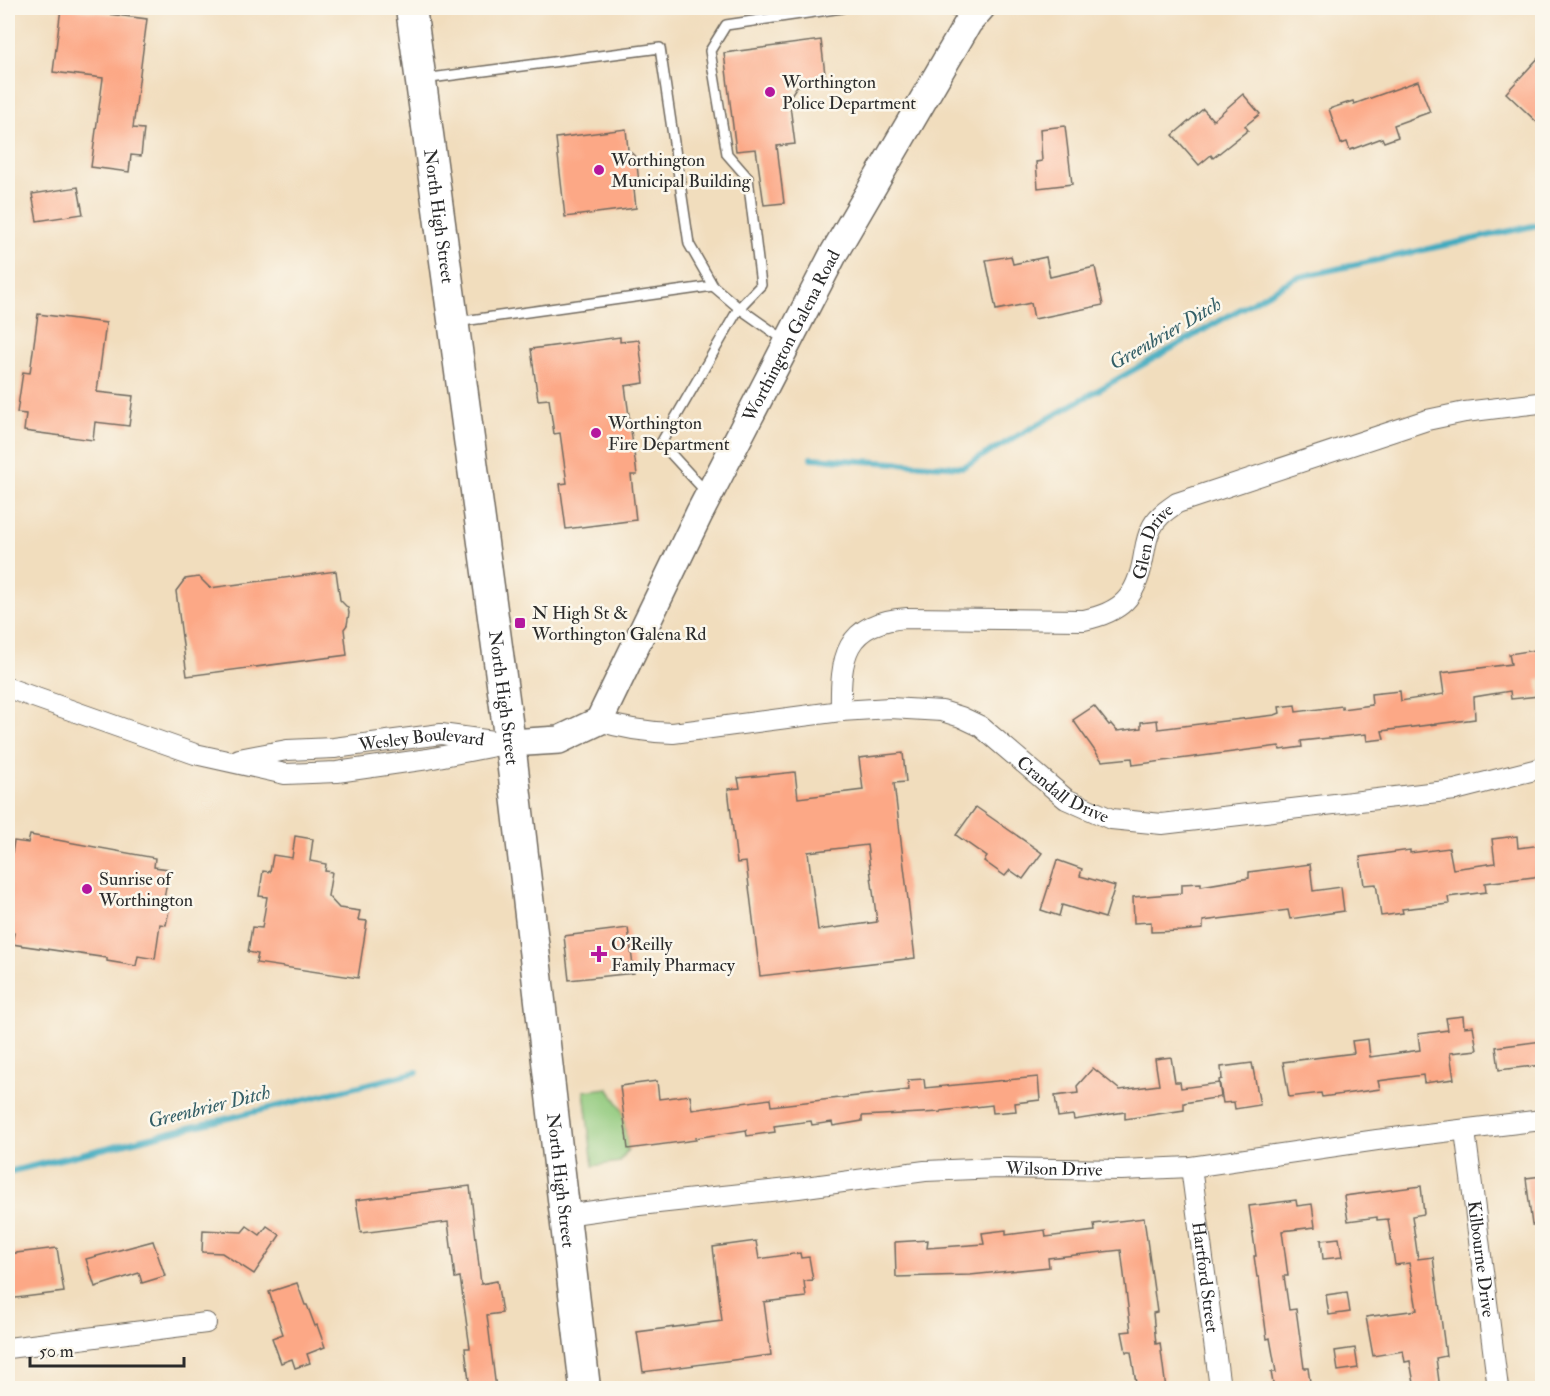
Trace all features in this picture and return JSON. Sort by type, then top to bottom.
[{"type":"main road","name":"North High Street","points":[[411,8],[510,743],[585,1389]]},
{"type":"street","name":"Worthington Galena Road","points":[[599,721],[709,495],[834,253],[977,12]]},
{"type":"street","name":"Glen Drive","points":[[841,711],[840,680],[847,651],[855,638],[867,628],[885,619],[1084,620],[1101,617],[1117,610],[1130,597],[1138,583],[1151,527],[1177,504],[1427,420],[1465,412],[1541,403]]},
{"type":"street","name":"Wesley Boulevard","points":[[8,688],[195,754],[231,760],[285,774],[337,772],[428,759],[510,743]]},
{"type":"street","name":"Crandall Drive","points":[[599,721],[647,732],[673,733],[841,711],[915,708],[942,711],[980,726],[1066,799],[1111,819],[1162,824],[1455,790],[1542,768]]},
{"type":"street","points":[[510,743],[559,740],[599,721]]},
{"type":"street","name":"Wilson Drive","points":[[565,1215],[925,1171],[999,1168],[1121,1170],[1191,1167],[1377,1140],[1542,1120]]},
{"type":"street","name":"Kilbourne Drive","points":[[1465,1131],[1498,1389]]},
{"type":"street","name":"Hartford Street","points":[[1191,1167],[1220,1389]]},
{"type":"street","points":[[8,1348],[206,1323]]},
{"type":"lane","points":[[709,495],[661,443],[739,308],[761,285],[748,178],[726,154],[710,51],[726,25],[842,8]]},
{"type":"lane","points":[[944,8],[977,12]]},
{"type":"lane","points":[[421,80],[660,48],[689,244],[713,286],[739,308],[788,342]]},
{"type":"lane","points":[[453,322],[713,286]]},
{"type":"green space","points":[[608,1088],[623,1111],[628,1149],[620,1162],[593,1166],[584,1091]]},
{"type":"building","points":[[61,8],[147,19],[133,128],[144,129],[141,156],[131,155],[129,172],[91,167],[103,78],[53,72]]},
{"type":"building","name":"Worthington Police Department","points":[[821,40],[826,83],[797,86],[789,98],[795,144],[777,146],[784,203],[764,205],[756,149],[736,151],[724,53]]},
{"type":"building","points":[[1542,54],[1542,127],[1506,93]]},
{"type":"building","points":[[1418,81],[1430,112],[1394,125],[1398,137],[1384,142],[1382,138],[1350,150],[1347,142],[1341,144],[1329,109],[1353,101],[1354,104]]},
{"type":"building","points":[[1243,94],[1260,114],[1245,126],[1248,130],[1213,158],[1211,155],[1199,165],[1173,135],[1203,109],[1213,120]]},
{"type":"building","points":[[1065,126],[1072,184],[1038,188],[1036,162],[1042,161],[1040,129]]},
{"type":"building","name":"Worthington Municipal Building","points":[[626,129],[628,150],[636,157],[639,182],[634,189],[636,208],[565,217],[556,138]]},
{"type":"building","points":[[78,187],[83,214],[37,221],[32,194]]},
{"type":"building","points":[[1011,256],[1013,264],[1046,257],[1050,277],[1095,267],[1103,305],[1034,319],[1031,303],[996,310],[986,260]]},
{"type":"building","points":[[38,314],[106,323],[97,392],[133,396],[129,426],[95,422],[93,440],[24,431],[26,414],[17,413],[23,372],[30,373]]},
{"type":"building","name":"Worthington Fire Department","points":[[620,337],[620,342],[639,340],[644,383],[625,386],[637,475],[631,475],[636,520],[566,529],[560,484],[567,483],[560,433],[554,434],[549,399],[538,400],[531,349]]},
{"type":"building","points":[[336,571],[340,600],[348,608],[349,613],[344,629],[347,655],[187,676],[176,591],[185,579],[199,577],[210,588]]},
{"type":"building","points":[[1542,649],[1542,679],[1537,679],[1539,696],[1511,699],[1510,691],[1474,697],[1475,719],[1382,731],[1384,739],[1367,741],[1366,734],[1301,741],[1302,747],[1280,750],[1279,746],[1133,765],[1132,758],[1102,761],[1073,720],[1094,706],[1109,725],[1111,724],[1117,731],[1141,728],[1141,722],[1157,720],[1158,729],[1275,715],[1280,713],[1279,707],[1295,705],[1296,712],[1372,705],[1371,694],[1400,691],[1401,701],[1444,694],[1441,673],[1511,664],[1509,654]]},
{"type":"building","points":[[903,753],[906,782],[894,783],[915,958],[760,976],[746,862],[737,863],[728,789],[740,788],[738,778],[795,772],[798,798],[863,790],[859,758]],"holes":[[[867,845],[877,922],[818,930],[808,852]]]},
{"type":"building","points":[[976,807],[1042,853],[1023,879],[1010,870],[1005,876],[984,861],[987,857],[956,835]]},
{"type":"building","name":"Sunrise of Worthington","points":[[30,835],[155,858],[154,867],[169,869],[163,905],[170,906],[166,925],[160,924],[155,959],[138,956],[136,966],[107,961],[107,958],[12,944],[14,933],[8,932],[8,877],[14,841],[28,843]]},
{"type":"building","points":[[295,836],[313,839],[310,861],[326,864],[325,871],[332,872],[328,896],[339,908],[360,911],[358,920],[367,921],[358,978],[256,963],[258,954],[248,952],[252,927],[262,928],[267,897],[259,896],[263,871],[270,872],[273,855],[292,858]]},
{"type":"building","points":[[1517,836],[1518,848],[1542,845],[1542,876],[1485,883],[1486,892],[1448,897],[1449,904],[1402,909],[1403,913],[1381,916],[1376,884],[1364,885],[1360,857],[1410,850],[1410,853],[1449,848],[1453,869],[1495,863],[1492,839]]},
{"type":"building","points":[[1057,860],[1082,869],[1080,876],[1115,886],[1105,918],[1062,905],[1059,916],[1041,910]]},
{"type":"building","points":[[1310,864],[1313,891],[1341,887],[1344,911],[1290,919],[1288,910],[1203,921],[1203,929],[1182,931],[1151,932],[1151,922],[1134,923],[1133,897],[1182,893],[1182,884],[1201,883],[1201,886],[1249,878],[1249,872]]},
{"type":"building","name":"O'Reilly Family Pharmacy","points":[[628,928],[634,973],[569,980],[564,936]]},
{"type":"building","points":[[1463,1016],[1464,1027],[1473,1026],[1477,1050],[1450,1053],[1454,1079],[1424,1083],[1423,1075],[1378,1081],[1380,1089],[1322,1097],[1321,1093],[1289,1097],[1283,1062],[1354,1053],[1352,1041],[1368,1039],[1370,1057],[1420,1050],[1418,1034],[1448,1030],[1446,1018]]},
{"type":"building","points":[[1542,1041],[1542,1065],[1499,1070],[1496,1047]]},
{"type":"building","points":[[1171,1057],[1175,1082],[1180,1082],[1181,1088],[1219,1083],[1221,1097],[1184,1103],[1184,1110],[1125,1119],[1125,1112],[1074,1120],[1073,1115],[1058,1117],[1055,1096],[1078,1093],[1077,1086],[1093,1068],[1120,1090],[1159,1085],[1155,1059]]},
{"type":"building","points":[[1252,1063],[1260,1105],[1235,1109],[1234,1102],[1223,1103],[1219,1080],[1222,1079],[1221,1067]]},
{"type":"building","points":[[1038,1077],[1040,1100],[1015,1103],[1016,1111],[993,1113],[992,1105],[941,1112],[862,1116],[862,1121],[833,1126],[832,1122],[812,1125],[811,1121],[774,1126],[775,1132],[747,1136],[746,1130],[695,1138],[696,1140],[628,1149],[620,1086],[657,1081],[659,1099],[690,1095],[692,1110],[770,1099],[771,1106],[909,1090],[908,1080],[924,1079],[925,1088]]},
{"type":"building","points":[[1542,1176],[1542,1225],[1532,1225],[1526,1178]]},
{"type":"building","points":[[470,1186],[481,1284],[497,1281],[502,1313],[487,1315],[496,1389],[470,1389],[465,1348],[470,1348],[460,1277],[455,1278],[448,1222],[361,1233],[356,1200]]},
{"type":"building","points":[[1421,1186],[1424,1214],[1412,1216],[1418,1259],[1433,1257],[1446,1356],[1436,1358],[1440,1389],[1415,1389],[1410,1361],[1405,1362],[1403,1351],[1373,1356],[1366,1317],[1417,1310],[1409,1263],[1395,1265],[1388,1219],[1377,1220],[1377,1217],[1348,1221],[1344,1196]]},
{"type":"building","points":[[1296,1200],[1297,1206],[1312,1204],[1315,1227],[1282,1231],[1288,1276],[1284,1276],[1289,1310],[1296,1309],[1304,1368],[1308,1368],[1311,1389],[1274,1389],[1271,1372],[1276,1372],[1270,1338],[1267,1339],[1249,1206]]},
{"type":"building","points":[[1144,1218],[1157,1312],[1153,1313],[1156,1344],[1160,1343],[1166,1389],[1137,1389],[1131,1352],[1126,1352],[1122,1332],[1131,1331],[1121,1250],[1048,1258],[1049,1267],[970,1275],[896,1277],[895,1242],[928,1240],[927,1248],[984,1244],[982,1233],[1006,1230],[1006,1235],[1045,1230],[1046,1237],[1095,1231],[1094,1224]]},
{"type":"building","points":[[247,1226],[260,1235],[267,1226],[280,1235],[254,1274],[222,1253],[202,1252],[203,1230],[242,1232]]},
{"type":"building","points":[[1339,1238],[1342,1257],[1323,1259],[1321,1240]]},
{"type":"building","points":[[153,1241],[165,1276],[142,1283],[139,1273],[95,1287],[86,1259]]},
{"type":"building","points":[[756,1241],[759,1259],[800,1253],[801,1258],[809,1257],[813,1280],[804,1281],[806,1297],[764,1302],[771,1355],[643,1372],[637,1332],[722,1321],[713,1247]]},
{"type":"building","points":[[57,1248],[64,1292],[8,1299],[8,1254]]},
{"type":"building","points":[[297,1283],[325,1347],[307,1354],[310,1363],[295,1368],[292,1359],[281,1363],[272,1338],[283,1334],[269,1292]]},
{"type":"building","points":[[1347,1292],[1350,1312],[1329,1315],[1326,1295]]},
{"type":"building","points":[[1355,1348],[1358,1368],[1338,1371],[1335,1351]]},
{"type":"waterway","name":"Greenbrier Ditch","points":[[811,458],[963,467],[1295,278],[1542,224]]},
{"type":"waterway","name":"Greenbrier Ditch","points":[[8,1172],[417,1072]]},
{"type":"place","name":"Worthington Police Department","points":[[770,92]]},
{"type":"place","name":"Worthington Municipal Building","points":[[599,170]]},
{"type":"place","name":"Worthington Fire Department","points":[[596,433]]},
{"type":"place","name":"N High St & Worthington Galena Rd","points":[[520,623]]},
{"type":"place","name":"Sunrise of Worthington","points":[[87,889]]},
{"type":"place","name":"O'Reilly Family Pharmacy","points":[[599,954]]}]
